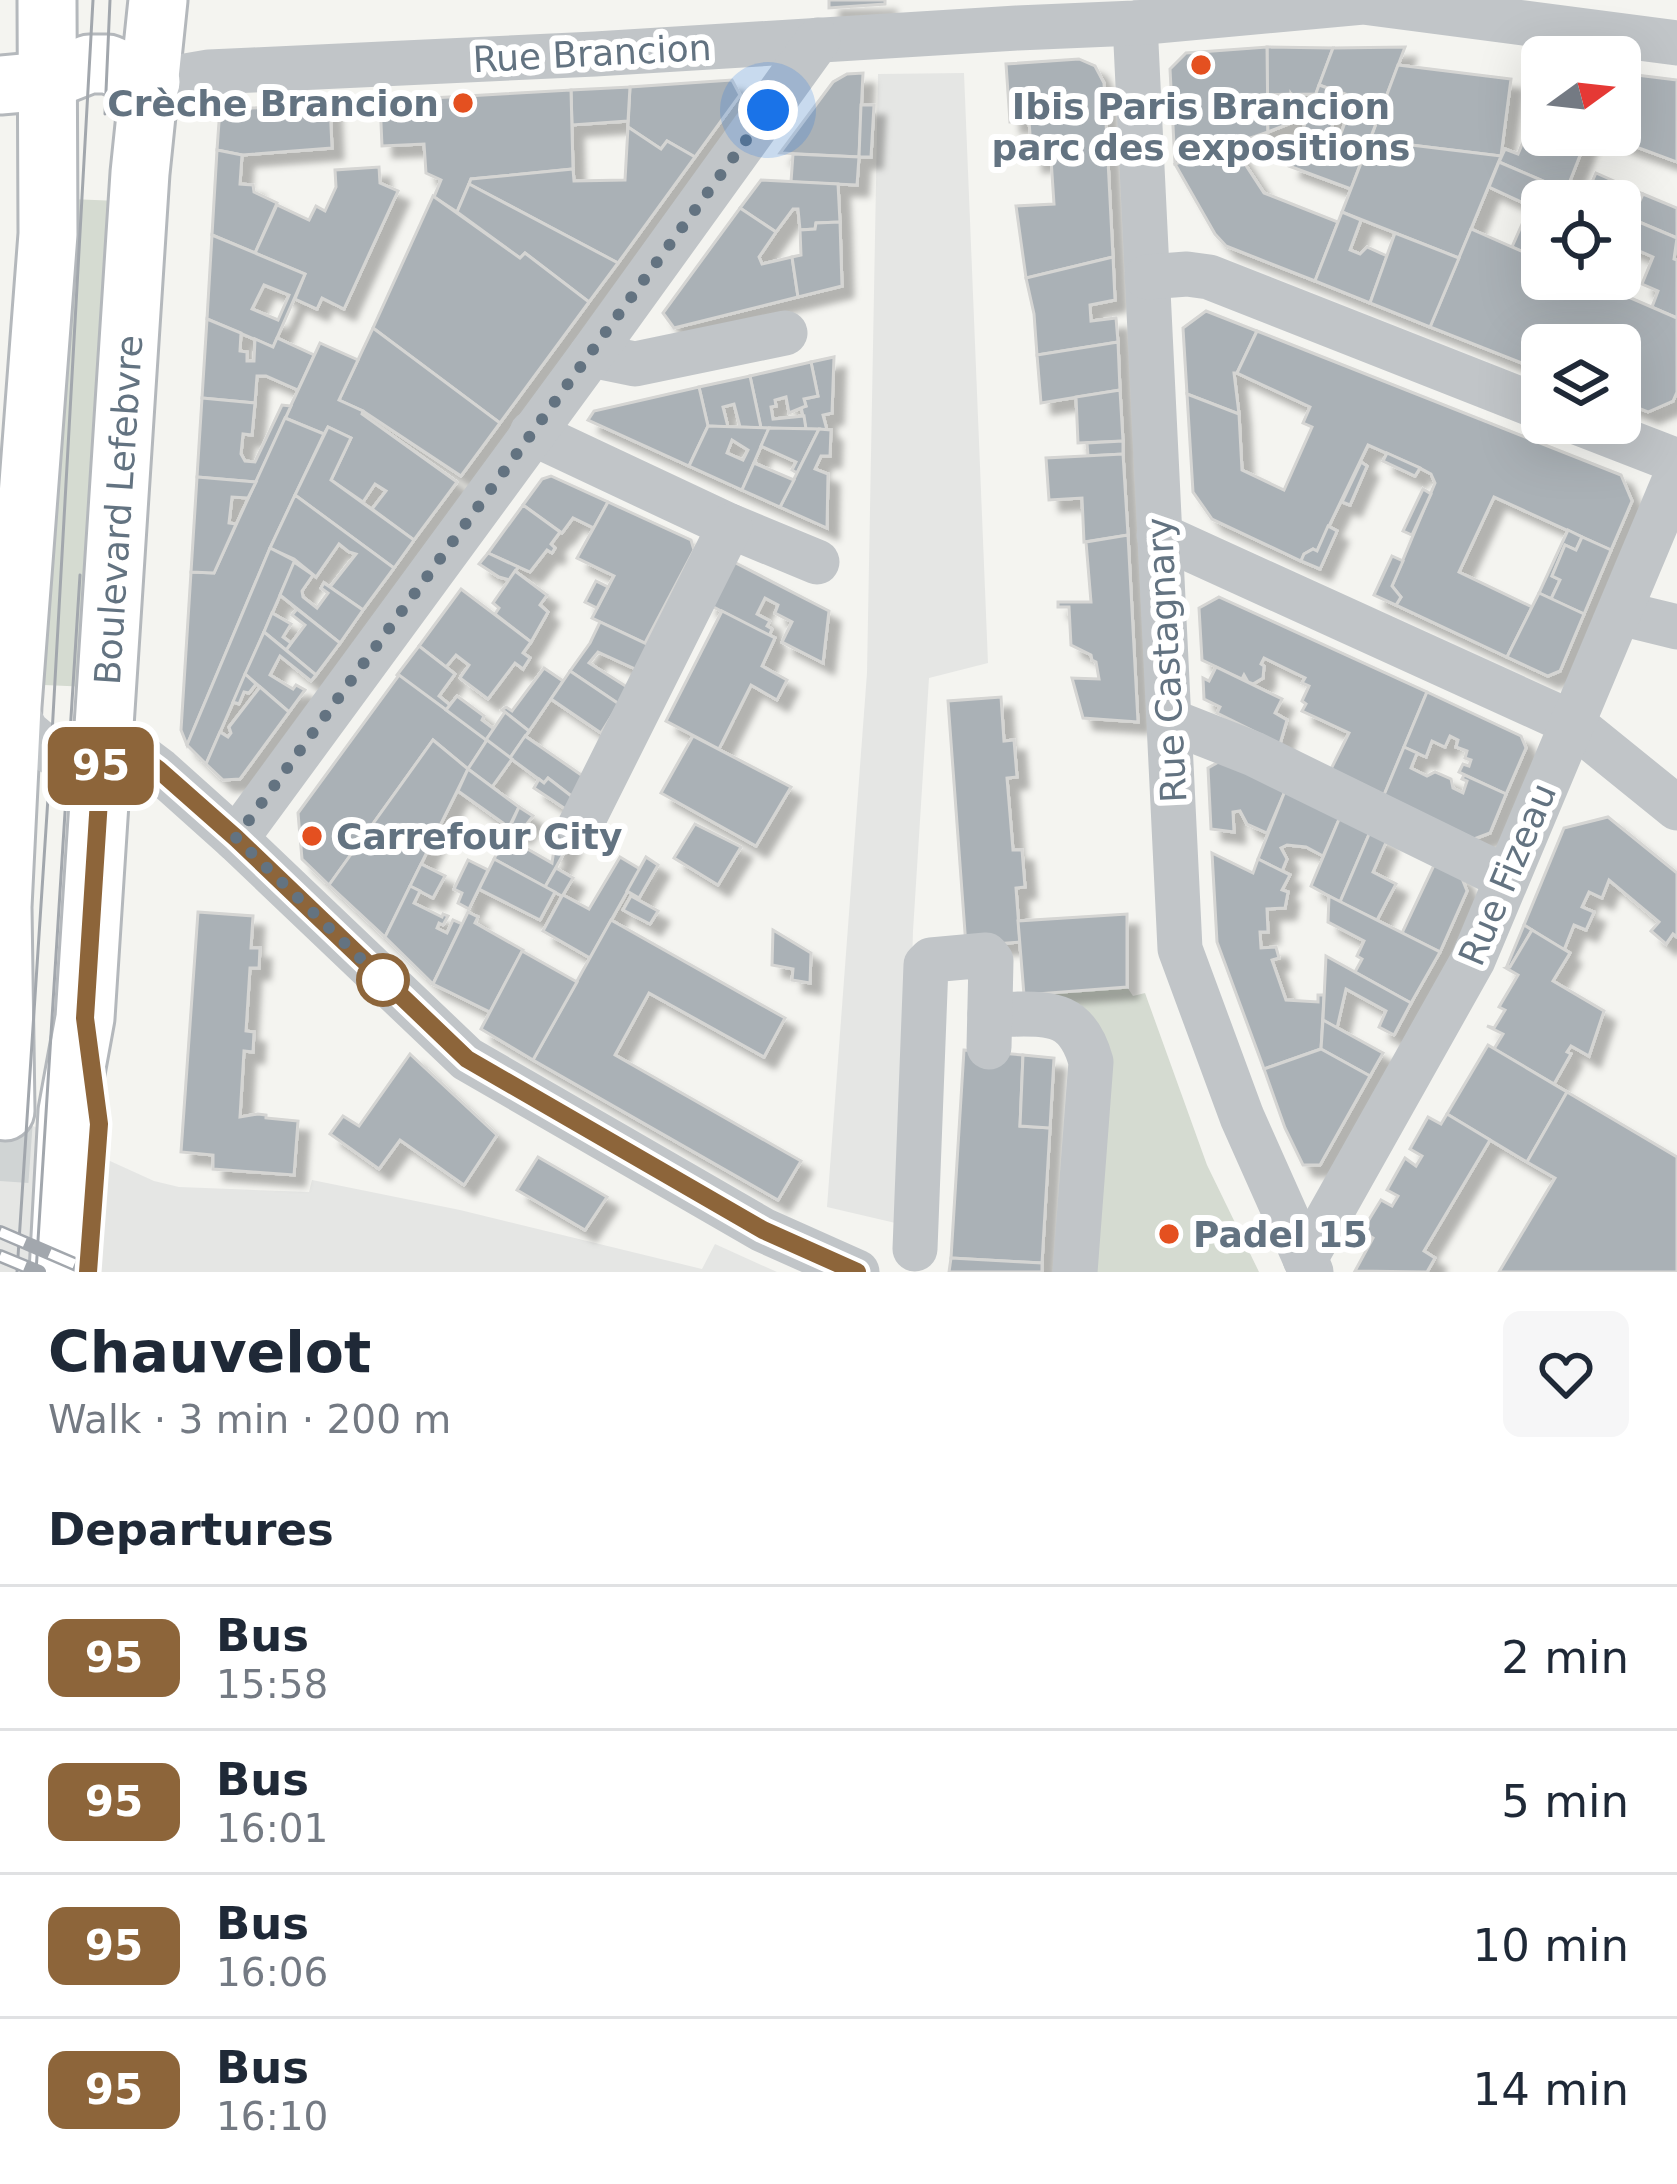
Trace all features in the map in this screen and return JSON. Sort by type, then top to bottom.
[{"type":"main road","points":[[5,1111],[1,911],[48,234],[23,83],[47,0]]},
{"type":"main road","name":"Boulevard Lefebvre","points":[[59,1272],[68,1112],[85,1018],[140,173],[158,0]]},
{"type":"main road","points":[[23,83],[89,64],[108,64],[152,82]]},
{"type":"main road","name":"Boulevard Lefebvre","points":[[85,1018],[99,1124],[88,1272]]},
{"type":"street","name":"Rue Brancion","points":[[152,82],[253,70],[1136,23],[1363,2],[1677,43]]},
{"type":"street","name":"Rue Castagnary","points":[[1136,23],[1180,949],[1242,1118],[1308,1265]]},
{"type":"street","points":[[236,838],[818,40]]},
{"type":"street","points":[[1148,277],[1209,277],[1521,400]]},
{"type":"street","points":[[591,355],[635,364],[785,334]]},
{"type":"street","points":[[532,434],[817,562]]},
{"type":"street","points":[[1634,444],[1677,461]]},
{"type":"street","name":"Rue Fizeau","points":[[1308,1265],[1473,960],[1677,474]]},
{"type":"street","points":[[580,826],[730,526]]},
{"type":"street","points":[[1159,535],[1572,723],[1677,808]]},
{"type":"street","points":[[1620,614],[1677,627]]},
{"type":"street","points":[[12,706],[27,732],[51,752],[139,755],[236,838],[467,1059],[763,1230],[857,1272]]},
{"type":"street","points":[[1170,721],[1254,754],[1508,878]]},
{"type":"street","points":[[915,1249],[926,965],[932,960],[986,955],[991,961],[990,1030],[1058,1017],[1073,1024],[1091,1062],[1076,1272]]},
{"type":"shaded area","points":[[964,73],[988,663],[929,678],[913,931],[904,1225],[827,1207],[867,673],[878,74]]},
{"type":"shaded area","points":[[71,199],[118,201],[90,687],[44,685]]},
{"type":"shaded area","points":[[1127,987],[1133,996],[1145,993],[1207,1165],[1259,1272],[1083,1272],[1100,1049],[1030,994]]},
{"type":"shaded area","points":[[0,1111],[154,1181],[179,1187],[309,1192],[312,1180],[460,1210],[702,1269],[715,1244],[777,1272],[0,1272]]},
{"type":"building","points":[[829,0],[885,0],[885,4],[829,8]]},
{"type":"building","points":[[1267,47],[1333,48],[1316,94],[1267,95]]},
{"type":"building","points":[[1267,47],[1268,132],[1175,164],[1170,69],[1186,53]]},
{"type":"building","points":[[1405,47],[1382,108],[1319,85],[1333,48]]},
{"type":"building","points":[[1079,59],[1095,66],[1104,83],[1113,257],[1026,278],[1016,206],[1054,204],[1051,159],[1032,161],[1029,121],[1010,122],[1006,64]]},
{"type":"building","points":[[1398,65],[1511,79],[1501,156],[1370,140]]},
{"type":"building","points":[[863,73],[859,157],[780,153],[833,82],[847,74]]},
{"type":"building","points":[[1641,76],[1677,80],[1677,162],[1641,149]]},
{"type":"building","points":[[732,80],[740,95],[695,157],[667,141],[661,149],[628,127],[630,87]]},
{"type":"building","points":[[1319,85],[1345,94],[1326,141],[1302,132]]},
{"type":"building","points":[[630,87],[628,121],[572,125],[571,90]]},
{"type":"building","points":[[571,90],[573,169],[471,179],[457,212],[434,197],[441,180],[426,173],[424,144],[382,146],[380,101]]},
{"type":"building","points":[[1291,94],[1291,123],[1268,132],[1267,95]]},
{"type":"building","points":[[1291,94],[1295,100],[1313,101],[1306,118],[1291,123]]},
{"type":"building","points":[[1354,98],[1382,108],[1363,157],[1336,147]]},
{"type":"building","points":[[330,104],[332,148],[242,155],[217,150],[219,122],[231,109]]},
{"type":"building","points":[[861,105],[874,105],[871,157],[859,157]]},
{"type":"building","points":[[628,127],[661,149],[667,141],[695,157],[618,263],[469,184],[471,179],[573,169],[574,181],[625,180]]},
{"type":"building","points":[[1302,132],[1343,155],[1345,151],[1363,157],[1351,189],[1289,166]]},
{"type":"building","points":[[1370,140],[1501,156],[1459,258],[1342,212]]},
{"type":"building","points":[[1232,144],[1264,193],[1338,222],[1315,281],[1226,246],[1215,234],[1175,164]]},
{"type":"building","points":[[1521,147],[1521,156],[1580,156],[1570,180],[1541,180],[1499,162],[1505,149],[1518,154]]},
{"type":"building","points":[[217,150],[242,155],[240,184],[253,185],[254,192],[277,203],[255,253],[212,235]]},
{"type":"building","points":[[793,154],[859,157],[857,185],[791,182]]},
{"type":"building","points":[[1499,162],[1541,180],[1521,180],[1521,202],[1489,187]]},
{"type":"building","points":[[379,167],[380,183],[398,191],[344,309],[322,298],[317,309],[295,299],[305,274],[255,253],[277,205],[309,220],[316,206],[325,211],[336,187],[335,170]]},
{"type":"building","points":[[761,180],[838,184],[840,222],[816,223],[815,229],[800,230],[798,209],[793,209],[776,232],[740,208]]},
{"type":"building","points":[[469,184],[618,263],[589,302],[525,253],[520,258],[457,212]]},
{"type":"building","points":[[1643,194],[1677,208],[1677,238],[1641,223]]},
{"type":"building","points":[[433,196],[520,258],[525,253],[589,302],[500,423],[373,328]]},
{"type":"building","points":[[740,208],[776,232],[759,257],[762,264],[792,257],[798,297],[674,328],[663,313]]},
{"type":"building","points":[[1342,212],[1361,220],[1350,250],[1360,254],[1367,247],[1387,256],[1370,303],[1315,281]]},
{"type":"building","points":[[840,222],[842,286],[798,297],[792,257],[801,255],[800,230],[815,229],[816,223]]},
{"type":"building","points":[[1641,223],[1677,238],[1677,318],[1652,307],[1658,291],[1642,284],[1653,257],[1641,252]]},
{"type":"building","points":[[1521,226],[1521,251],[1512,247]]},
{"type":"building","points":[[1471,229],[1521,251],[1521,300],[1635,300],[1677,318],[1677,392],[1673,401],[1648,412],[1641,409],[1641,324],[1521,324],[1521,363],[1430,327]]},
{"type":"building","points":[[1395,233],[1459,258],[1430,327],[1370,303]]},
{"type":"building","points":[[212,235],[305,274],[273,347],[207,319]],"holes":[[[264,285],[289,295],[278,320],[252,309]]]},
{"type":"building","points":[[1113,257],[1115,300],[1090,305],[1091,321],[1116,318],[1118,342],[1037,355],[1026,278]]},
{"type":"building","points":[[1206,311],[1257,331],[1234,373],[1239,414],[1187,394],[1183,328]]},
{"type":"building","points":[[207,319],[241,333],[240,351],[247,352],[247,361],[254,361],[255,339],[273,347],[277,338],[314,355],[298,390],[257,376],[255,403],[202,398]]},
{"type":"building","points":[[373,328],[500,423],[461,476],[339,400]]},
{"type":"building","points":[[1257,331],[1521,435],[1521,444],[1543,444],[1621,475],[1632,501],[1611,550],[1494,497],[1459,572],[1532,607],[1507,657],[1396,605],[1401,597],[1392,586],[1435,483],[1420,468],[1368,445],[1317,551],[1304,554],[1301,561],[1212,519],[1193,492],[1187,394],[1239,414],[1242,470],[1284,490],[1312,427],[1303,423],[1310,407],[1237,373]]},
{"type":"building","points":[[1118,342],[1120,390],[1041,403],[1037,355]]},
{"type":"building","points":[[320,343],[358,360],[339,400],[363,411],[457,482],[414,540],[372,509],[386,491],[375,484],[363,502],[331,480],[351,438],[328,427],[324,434],[285,418]]},
{"type":"building","points":[[834,357],[832,413],[823,415],[827,430],[806,429],[801,407],[806,406],[804,399],[818,396],[811,362]]},
{"type":"building","points":[[811,362],[818,396],[804,399],[806,406],[789,413],[786,397],[775,400],[776,406],[771,407],[773,419],[804,416],[806,429],[761,428],[750,376]]},
{"type":"building","points":[[750,376],[761,428],[740,427],[734,404],[723,407],[728,427],[708,426],[699,387]]},
{"type":"building","points":[[699,387],[708,426],[689,466],[588,420],[594,411]]},
{"type":"building","points":[[1120,390],[1123,441],[1078,443],[1076,397]]},
{"type":"building","points":[[202,398],[255,403],[252,435],[243,434],[241,454],[245,461],[255,462],[282,405],[291,406],[256,482],[197,477]]},
{"type":"building","points":[[285,418],[324,434],[187,745],[181,730],[191,572],[214,573]]},
{"type":"building","points":[[708,426],[769,428],[742,490],[689,466]],"holes":[[[732,440],[748,450],[743,460],[727,453]]]},
{"type":"building","points":[[328,427],[351,438],[331,480],[414,540],[394,568],[295,495]]},
{"type":"building","points":[[769,428],[819,429],[797,473],[792,470],[796,462],[761,446]]},
{"type":"building","points":[[819,429],[831,430],[830,456],[821,456],[815,469],[828,474],[827,528],[780,507]]},
{"type":"building","points":[[1123,441],[1123,454],[1088,456],[1087,443]]},
{"type":"building","points":[[1387,453],[1420,468],[1415,476],[1383,461]]},
{"type":"building","points":[[1123,454],[1128,535],[1084,542],[1082,498],[1049,500],[1046,458]]},
{"type":"building","points":[[1361,462],[1367,466],[1350,505],[1342,502]]},
{"type":"building","points":[[754,463],[794,480],[780,507],[742,490]]},
{"type":"building","points":[[551,476],[608,502],[594,528],[573,518],[562,533],[523,505],[542,479]]},
{"type":"building","points":[[197,477],[256,482],[248,498],[232,497],[229,523],[236,524],[214,573],[191,572]]},
{"type":"building","points":[[1423,489],[1431,494],[1412,535],[1403,531]]},
{"type":"building","points":[[295,495],[394,568],[363,610],[330,587],[356,554],[339,544],[316,577],[270,548]]},
{"type":"building","points":[[608,502],[691,540],[694,550],[645,643],[592,618],[614,576],[577,558]]},
{"type":"building","points":[[523,505],[560,532],[551,544],[552,553],[547,550],[530,572],[488,553]]},
{"type":"building","points":[[1328,526],[1337,531],[1320,569],[1301,561],[1304,554],[1317,551]]},
{"type":"building","points":[[1568,530],[1582,537],[1576,550],[1565,545],[1552,576],[1560,580],[1551,599],[1539,593]]},
{"type":"building","points":[[1128,535],[1138,722],[1083,718],[1072,678],[1099,679],[1096,662],[1071,645],[1069,607],[1058,607],[1058,602],[1091,602],[1086,542]]},
{"type":"building","points":[[1582,537],[1611,550],[1584,614],[1551,599],[1560,580],[1552,576],[1565,545],[1576,550]]},
{"type":"building","points":[[270,548],[295,561],[206,764],[187,745]]},
{"type":"building","points":[[488,553],[518,567],[510,580],[479,564]]},
{"type":"building","points":[[1392,556],[1403,561],[1392,586],[1401,597],[1396,605],[1374,595]]},
{"type":"building","points":[[728,559],[829,611],[823,663],[782,642],[792,622],[775,613],[778,605],[765,598],[757,614],[770,621],[769,636],[706,603]]},
{"type":"building","points":[[294,562],[313,575],[302,591],[317,608],[328,593],[321,588],[324,583],[363,610],[340,643],[280,595]]},
{"type":"building","points":[[515,571],[547,595],[540,605],[548,612],[531,642],[495,614],[499,608],[493,603]]},
{"type":"building","points":[[596,581],[608,587],[597,608],[585,602]]},
{"type":"building","points":[[461,589],[531,642],[523,653],[530,658],[523,669],[515,663],[488,699],[460,678],[469,665],[456,655],[446,667],[419,646]]},
{"type":"building","points":[[1539,593],[1584,614],[1560,671],[1548,676],[1507,657]]},
{"type":"building","points":[[1219,597],[1427,692],[1384,795],[1331,769],[1349,733],[1302,711],[1309,686],[1302,683],[1305,678],[1264,658],[1263,678],[1253,684],[1244,675],[1242,679],[1202,660],[1199,608]]},
{"type":"building","points":[[297,609],[340,643],[316,675],[286,650],[305,625],[292,615]]},
{"type":"building","points":[[722,611],[775,638],[762,666],[787,680],[777,700],[751,685],[719,749],[666,721]]},
{"type":"building","points":[[272,613],[291,624],[283,637],[291,643],[286,650],[264,632]]},
{"type":"building","points":[[600,622],[657,649],[644,673],[598,652],[589,663],[635,692],[626,709],[570,671]]},
{"type":"building","points":[[264,632],[316,675],[311,681],[280,656],[270,675],[293,689],[296,685],[305,690],[289,712],[245,674]]},
{"type":"building","points":[[419,646],[455,674],[439,696],[450,705],[446,710],[397,675]]},
{"type":"building","points":[[1216,667],[1282,699],[1275,713],[1287,720],[1280,744],[1217,713],[1220,707],[1204,699],[1203,678],[1209,681]]},
{"type":"building","points":[[544,668],[563,681],[529,731],[502,710],[512,711]]},
{"type":"building","points":[[570,671],[619,704],[601,733],[551,699]]},
{"type":"building","points":[[245,674],[256,684],[249,693],[244,692],[239,704],[233,702]]},
{"type":"building","points":[[399,675],[487,740],[468,769],[433,740],[329,885],[302,859],[298,813]]},
{"type":"building","points":[[260,687],[289,712],[240,779],[223,780],[206,764],[220,732],[228,737],[229,727]]},
{"type":"building","points":[[1427,692],[1521,736],[1526,748],[1506,794],[1459,772],[1471,760],[1450,736],[1445,747],[1432,741],[1426,757],[1404,747]]},
{"type":"building","points":[[457,696],[494,729],[486,740],[446,710]]},
{"type":"building","points":[[1001,697],[1004,741],[1014,740],[1017,777],[1007,778],[1013,850],[1022,850],[1025,887],[1016,888],[1020,942],[966,946],[948,701]]},
{"type":"building","points":[[505,712],[529,731],[510,758],[486,740]]},
{"type":"building","points":[[525,736],[590,781],[579,802],[510,758]]},
{"type":"building","points":[[693,736],[791,787],[756,846],[661,793]]},
{"type":"building","points":[[433,740],[468,769],[385,937],[329,885]]},
{"type":"building","points":[[487,740],[512,759],[492,787],[468,769]]},
{"type":"building","points":[[1404,747],[1417,753],[1411,768],[1451,779],[1453,788],[1463,793],[1464,775],[1506,794],[1490,833],[1474,839],[1384,795]]},
{"type":"building","points":[[1222,760],[1285,791],[1267,833],[1247,824],[1240,811],[1233,812],[1234,832],[1211,829],[1208,768]]},
{"type":"building","points":[[468,769],[519,807],[506,833],[500,829],[503,823],[458,791]]},
{"type":"building","points":[[548,778],[579,802],[573,814],[534,788],[539,779],[544,783]]},
{"type":"building","points":[[1285,791],[1340,817],[1323,856],[1306,847],[1281,848],[1287,859],[1282,871],[1258,859]]},
{"type":"building","points":[[519,807],[533,816],[520,833],[510,827]]},
{"type":"building","points":[[1340,817],[1370,832],[1340,902],[1311,886]]},
{"type":"building","points":[[1608,817],[1677,873],[1677,937],[1673,934],[1666,944],[1651,931],[1659,922],[1609,880],[1602,898],[1589,892],[1582,907],[1594,912],[1586,930],[1574,925],[1564,950],[1524,925],[1564,828]]},
{"type":"building","points":[[695,824],[741,847],[718,885],[674,858]]},
{"type":"building","points":[[558,830],[570,842],[545,887],[494,859],[505,836],[552,863],[554,849],[549,846]]},
{"type":"building","points":[[1370,832],[1387,840],[1373,872],[1396,884],[1377,920],[1340,902]]},
{"type":"building","points":[[1212,853],[1253,873],[1258,859],[1290,875],[1282,890],[1288,892],[1285,908],[1267,909],[1268,932],[1260,932],[1261,948],[1276,947],[1279,958],[1272,960],[1286,1000],[1318,1002],[1318,995],[1324,995],[1321,1049],[1264,1069],[1217,942]]},
{"type":"building","points":[[620,857],[640,869],[590,958],[543,931],[562,896],[545,887],[556,868],[573,878],[563,895],[589,909]]},
{"type":"building","points":[[646,857],[658,865],[639,898],[627,891]]},
{"type":"building","points":[[494,859],[555,892],[540,920],[479,889]]},
{"type":"building","points":[[468,860],[488,870],[469,909],[458,903],[462,893],[454,889]]},
{"type":"building","points":[[1435,863],[1461,876],[1467,891],[1440,952],[1402,933]]},
{"type":"building","points":[[421,864],[445,876],[433,898],[410,886]]},
{"type":"building","points":[[410,886],[420,891],[414,903],[448,916],[437,928],[447,933],[453,920],[462,924],[433,984],[385,937]]},
{"type":"building","points":[[631,896],[658,911],[650,924],[623,910]]},
{"type":"building","points":[[1329,896],[1440,952],[1411,1003],[1355,972],[1364,941],[1328,922]]},
{"type":"building","points":[[198,912],[253,916],[251,948],[260,948],[259,968],[250,968],[246,1031],[254,1032],[253,1052],[244,1051],[240,1117],[258,1114],[298,1121],[294,1175],[213,1169],[213,1155],[181,1152]]},
{"type":"building","points":[[468,912],[478,917],[475,923],[523,950],[490,1012],[433,984]]},
{"type":"building","points":[[1127,914],[1127,987],[1024,995],[1018,921]]},
{"type":"building","points":[[611,920],[785,1018],[764,1057],[649,993],[615,1055],[801,1161],[778,1200],[533,1060]]},
{"type":"building","points":[[1524,925],[1532,930],[1507,966]]},
{"type":"building","points":[[773,930],[811,953],[810,983],[792,980],[793,969],[772,965]]},
{"type":"building","points":[[1532,930],[1570,953],[1553,981],[1604,1011],[1589,1056],[1571,1046],[1554,1084],[1494,1049],[1503,1034],[1487,1026],[1494,1028],[1505,1010],[1499,1007],[1518,975],[1506,968]]},
{"type":"building","points":[[522,951],[577,982],[533,1060],[481,1029]]},
{"type":"building","points":[[1326,956],[1411,1003],[1394,1035],[1379,1027],[1386,1011],[1346,989],[1337,1028],[1323,1020]]},
{"type":"building","points":[[1323,1020],[1383,1053],[1370,1076],[1321,1049]]},
{"type":"building","points":[[1488,1045],[1567,1092],[1527,1162],[1447,1114]]},
{"type":"building","points":[[1321,1049],[1370,1076],[1320,1165],[1303,1165],[1264,1069]]},
{"type":"building","points":[[964,1050],[1023,1055],[1020,1126],[1050,1128],[1042,1263],[951,1258]]},
{"type":"building","points":[[410,1054],[497,1135],[464,1185],[400,1140],[379,1169],[330,1134],[343,1116],[359,1126]]},
{"type":"building","points":[[1023,1055],[1054,1058],[1050,1128],[1020,1126]]},
{"type":"building","points":[[1567,1092],[1677,1157],[1677,1272],[1499,1272],[1555,1178],[1527,1162]]},
{"type":"building","points":[[1447,1114],[1490,1140],[1424,1251],[1435,1258],[1427,1272],[1355,1271],[1373,1238],[1362,1231],[1381,1200],[1392,1206],[1398,1196],[1387,1190],[1405,1158],[1416,1166],[1422,1156],[1410,1149],[1428,1117],[1441,1124]]},
{"type":"building","points":[[538,1157],[607,1197],[585,1230],[517,1190]]},
{"type":"building","points":[[951,1258],[1042,1263],[1042,1272],[949,1272]]},
{"type":"tunnel","points":[[0,1181],[5,1111]]},
{"type":"tram line","points":[[17,1272],[93,0]]},
{"type":"tram line","points":[[105,114],[110,0]]},
{"type":"tram line","points":[[36,1272],[80,575]]},
{"type":"railway","points":[[0,1232],[93,1272]]},
{"type":"railway","points":[[0,1256],[39,1272]]},
{"type":"bus line","name":"95","points":[[88,1272],[99,1124],[85,1018],[102,753],[139,755],[159,770],[467,1059],[763,1230],[857,1272]]},
{"type":"place","name":"Ibis Paris Brancion parc des expositions","points":[[1201,65]]},
{"type":"place","name":"Crèche Brancion","points":[[463,103]]},
{"type":"place","name":"Carrefour City","points":[[312,836]]},
{"type":"place","name":"Padel 15","points":[[1169,1234]]},
{"type":"route","points":[[383,980],[387,984],[236,838],[768,110]]}]
